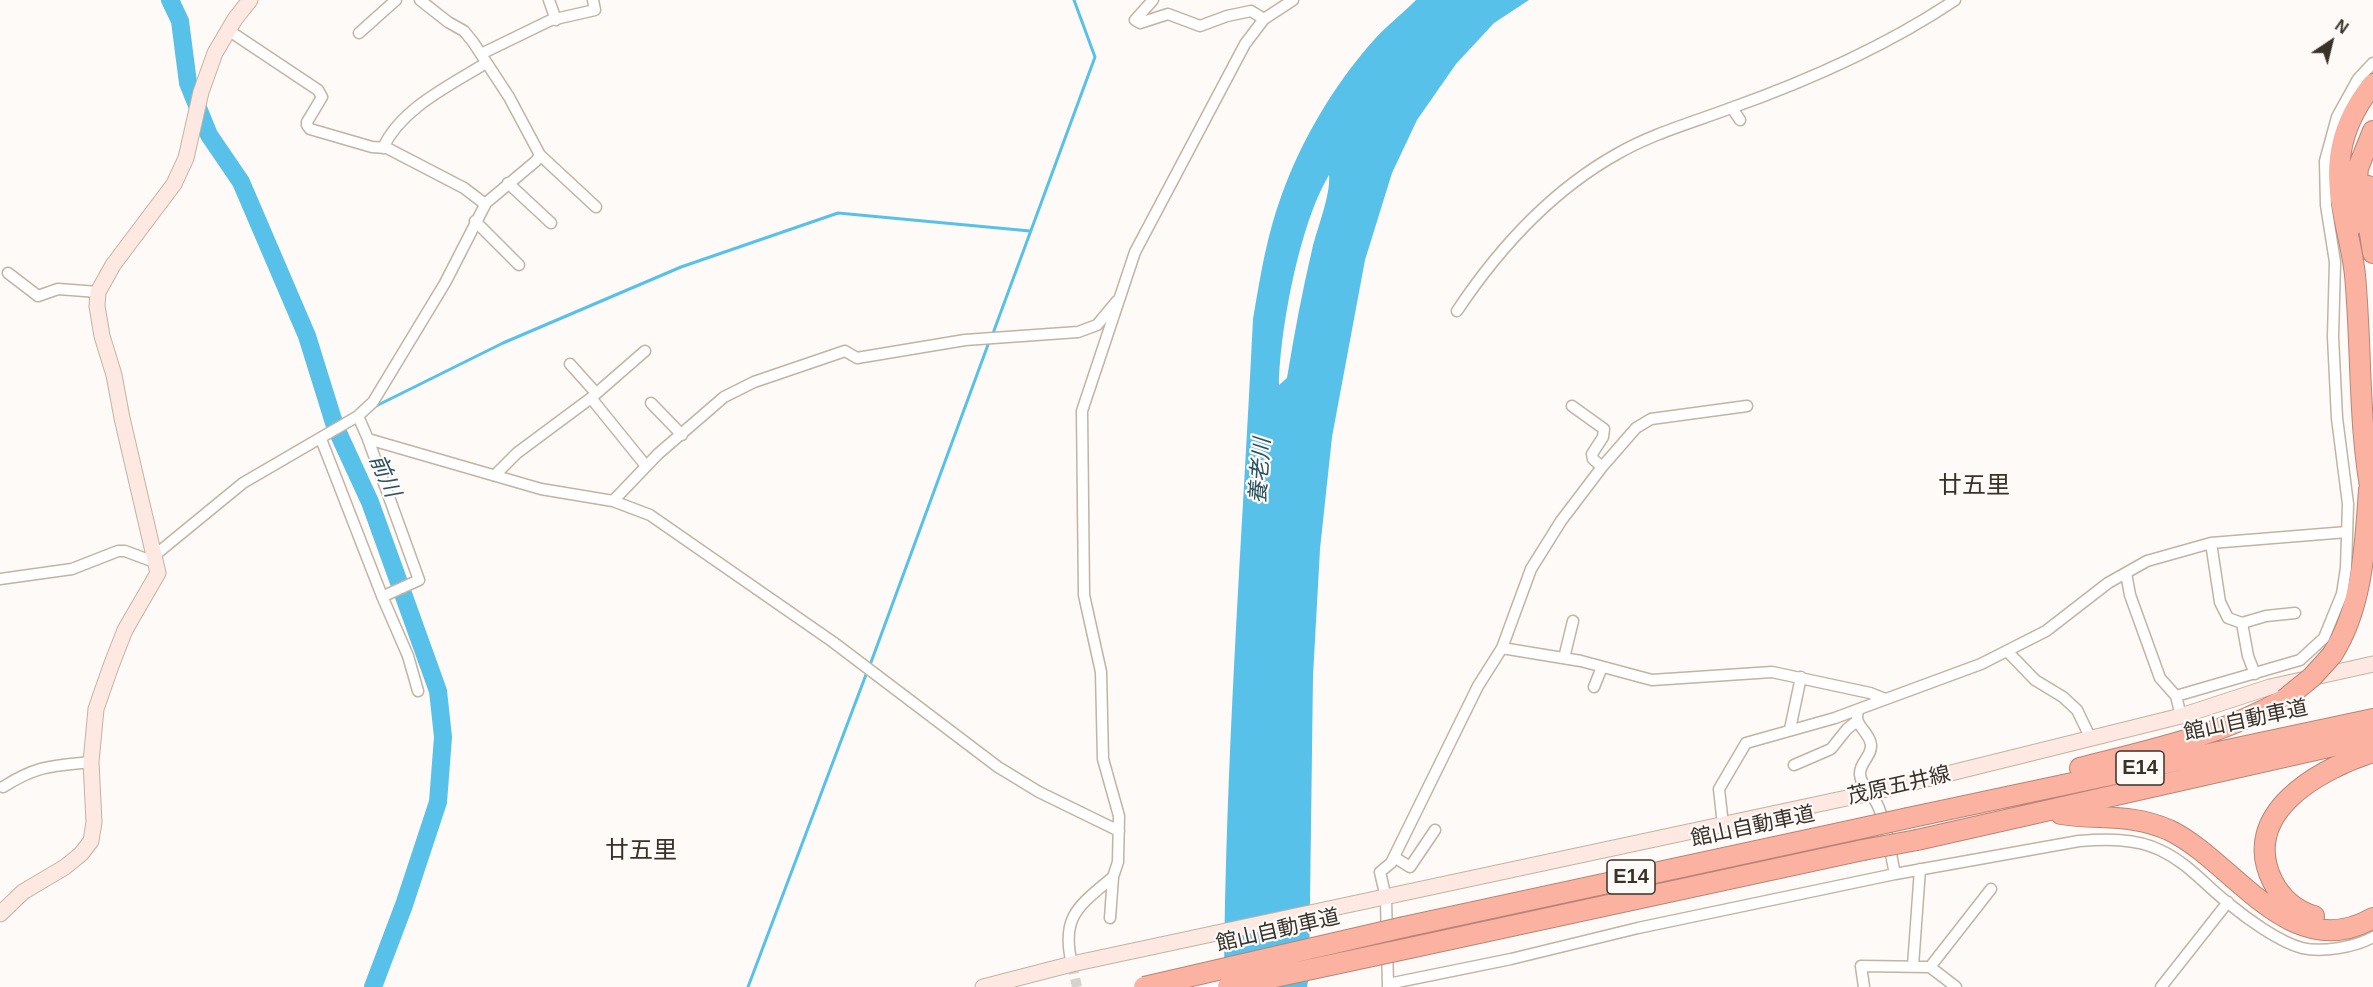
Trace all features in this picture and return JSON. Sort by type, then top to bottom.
[{"type":"highway","points":[[2355,273],[2339,193],[2340,157],[2352,116],[2373,84]]},
{"type":"highway","points":[[1908,818],[1944,804],[2176,744],[2244,719],[2285,699],[2312,677],[2332,655],[2348,626],[2356,592],[2371,494],[2355,273],[2353,211],[2361,155],[2373,131]]},
{"type":"highway","points":[[2373,160],[2366,208],[2373,253]]},
{"type":"highway","name":"館山自動車道","points":[[1144,987],[1404,927],[2373,719]]},
{"type":"highway","name":"館山自動車道","points":[[1228,987],[1917,840],[2373,737]]},
{"type":"highway","points":[[2373,752],[2321,774],[2288,799],[2272,822],[2265,852],[2269,873],[2274,884],[2280,894],[2298,910],[2333,918],[2357,912],[2373,903]]},
{"type":"highway","points":[[2046,810],[2064,814],[2128,818],[2166,829],[2195,846],[2270,908],[2308,927],[2343,930],[2373,918]]},
{"type":"main road","points":[[0,914],[23,891],[65,867],[81,854],[91,841],[94,822],[92,762],[96,709],[125,630],[158,573],[114,375],[102,336],[97,306],[98,292],[113,265],[174,184],[186,158],[201,92],[215,53],[228,30],[250,0]]},
{"type":"main road","name":"茂原五井線","points":[[1072,964],[1870,793],[2181,716],[2270,687],[2373,664]]},
{"type":"main road","points":[[983,987],[1072,964]]},
{"type":"street","points":[[358,33],[396,0]]},
{"type":"street","points":[[420,0],[448,22],[464,31],[509,98],[540,155],[596,207]]},
{"type":"street","points":[[549,0],[556,20]]},
{"type":"street","points":[[383,148],[393,130],[413,112],[484,58],[534,28],[595,10],[593,0]]},
{"type":"street","points":[[1153,0],[1135,20],[1140,22],[1168,14],[1200,26],[1227,16],[1293,0]]},
{"type":"street","points":[[1110,918],[1113,877],[1118,862],[1119,816],[1103,759],[1101,672],[1084,595],[1081,432],[1085,399],[1135,252],[1245,44],[1255,11],[1280,0]]},
{"type":"street","points":[[1456,311],[1480,275],[1520,230],[1569,187],[1620,152],[1853,58],[1956,0]]},
{"type":"street","points":[[228,30],[318,90],[322,97],[307,122],[310,129],[372,147],[383,148],[464,188],[485,204]]},
{"type":"street","points":[[2176,696],[2300,660],[2324,638],[2342,594],[2346,568],[2348,504],[2336,407],[2333,337],[2336,262],[2326,206],[2325,160],[2337,117],[2358,79],[2373,63]]},
{"type":"street","points":[[1732,108],[1740,120]]},
{"type":"street","points":[[0,579],[72,569],[118,551],[125,551],[149,561],[243,483],[358,416],[379,395],[394,365],[445,284],[485,204],[536,161],[540,155]]},
{"type":"street","points":[[508,183],[551,223]]},
{"type":"street","points":[[475,221],[519,265]]},
{"type":"street","points":[[8,273],[38,296],[58,289],[98,292]]},
{"type":"street","points":[[613,501],[646,466],[724,398],[754,382],[845,351],[857,357],[965,340],[1078,332],[1097,325],[1119,299]]},
{"type":"street","points":[[495,475],[517,453],[593,396],[645,351]]},
{"type":"street","points":[[570,364],[646,466]]},
{"type":"street","points":[[651,403],[682,435]]},
{"type":"street","points":[[1572,406],[1604,429],[1603,437],[1592,454],[1593,459],[1602,466]]},
{"type":"street","points":[[1747,406],[1652,419],[1636,428],[1602,466],[1561,521],[1531,569],[1502,648],[1478,686],[1391,863],[1380,872],[1386,898],[1388,985],[1510,959],[1648,925],[1895,874],[2079,841],[2107,839],[2142,844],[2164,852],[2200,876],[2228,903],[2278,936],[2303,948],[2335,949],[2373,937]]},
{"type":"street","points":[[358,416],[419,580],[386,595]]},
{"type":"street","points":[[321,439],[382,596],[408,656],[418,691]]},
{"type":"street","points":[[368,440],[541,489],[613,501],[650,515],[832,642],[998,767],[1039,792],[1119,831]]},
{"type":"street","points":[[1723,825],[1719,789],[1746,743],[1835,718],[1963,671],[2046,631],[2108,584],[2147,561],[2211,543],[2347,532]]},
{"type":"street","points":[[2211,543],[2220,602],[2228,618],[2242,623],[2266,616],[2295,613]]},
{"type":"street","points":[[2126,573],[2130,595],[2160,678],[2176,696],[2181,716]]},
{"type":"street","points":[[1564,658],[1573,621]]},
{"type":"street","points":[[2242,623],[2248,656],[2255,674]]},
{"type":"street","points":[[1502,648],[1564,658],[1652,680],[1772,672],[1870,693],[1885,699]]},
{"type":"street","points":[[2007,651],[2035,680],[2077,710],[2091,739]]},
{"type":"street","points":[[1594,687],[1602,667]]},
{"type":"street","points":[[1790,729],[1801,677]]},
{"type":"street","points":[[1859,709],[1856,715],[1857,721],[1871,743],[1871,751],[1861,766],[1860,778],[1878,806],[1895,874]]},
{"type":"street","points":[[1794,765],[1831,749],[1847,729],[1857,721]]},
{"type":"street","points":[[3,787],[25,773],[40,767],[92,762]]},
{"type":"street","points":[[1394,857],[1410,867],[1435,830]]},
{"type":"street","points":[[1913,966],[1920,869]]},
{"type":"street","points":[[1072,964],[1069,927],[1078,907],[1113,877]]},
{"type":"street","points":[[1930,967],[1991,889]]},
{"type":"street","points":[[2161,987],[2228,903]]},
{"type":"street","points":[[1864,987],[1861,966],[1930,967],[1956,987]]},
{"type":"water","name":"養老川","points":[[1416,0],[1529,0],[1494,23],[1456,64],[1417,120],[1392,173],[1365,260],[1332,437],[1320,549],[1313,676],[1307,987],[1224,987],[1227,820],[1235,653],[1253,319],[1261,272],[1277,209],[1290,173],[1320,113],[1359,58],[1378,36]],"holes":[[[1329,175],[1305,282],[1287,378],[1279,385],[1283,335],[1301,248],[1309,220]]]},
{"type":"waterway","name":"前川","points":[[170,0],[180,21],[188,83],[209,135],[241,182],[307,336],[335,426],[370,502],[438,691],[443,737],[438,802],[404,905],[373,987]]},
{"type":"waterway","points":[[992,336],[1095,57],[1074,0]]},
{"type":"waterway","points":[[376,406],[503,343],[681,267],[838,213],[1030,231]]},
{"type":"waterway","points":[[870,665],[989,342]]},
{"type":"waterway","points":[[748,987],[867,672]]},
{"type":"tunnel","points":[[1072,964],[1077,987]]},
{"type":"district","name":"廿五里","points":[[1974,486]]},
{"type":"district","name":"廿五里","points":[[641,851]]}]
